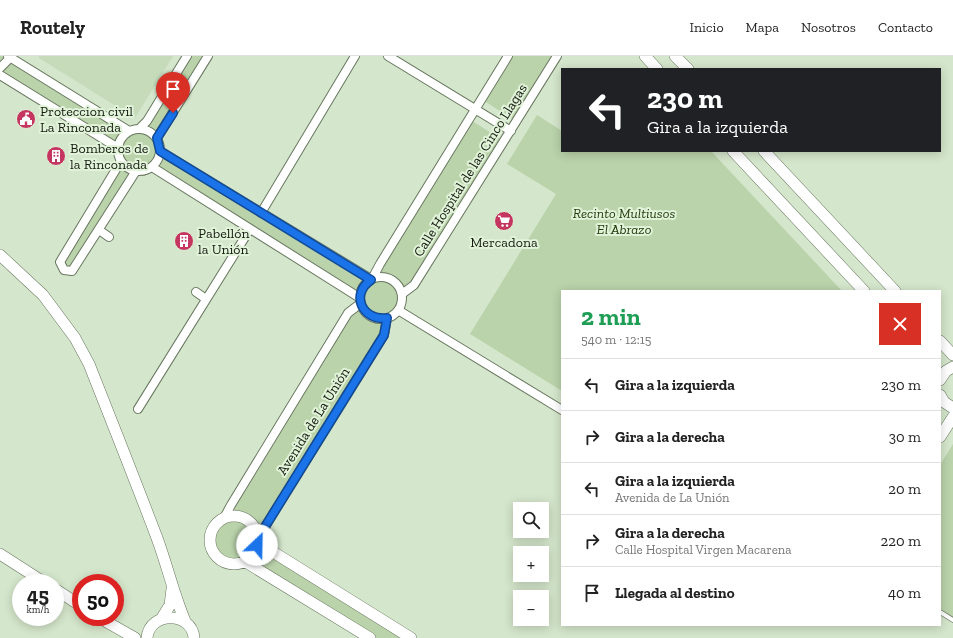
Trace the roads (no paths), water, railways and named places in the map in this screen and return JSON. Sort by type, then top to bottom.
[{"type":"main road","points":[[645,56],[656,68]]},
{"type":"main road","points":[[676,56],[687,68]]},
{"type":"main road","points":[[734,152],[863,290]]},
{"type":"main road","points":[[765,152],[894,290]]},
{"type":"main road","points":[[0,256],[43,296],[75,338],[89,364],[171,577],[179,610],[190,627],[194,638]]},
{"type":"main road","points":[[941,342],[953,355]]},
{"type":"main road","points":[[941,376],[953,367]]},
{"type":"main road","points":[[941,398],[953,408]]},
{"type":"main road","points":[[941,435],[953,416]]},
{"type":"main road","points":[[233,516],[249,522],[255,529],[257,540],[255,552],[244,561],[230,564],[222,561],[215,555],[211,547],[210,540],[212,531],[217,523],[224,518],[233,516]]},
{"type":"main road","points":[[257,540],[411,638]]},
{"type":"main road","points":[[0,554],[31,574]]},
{"type":"main road","points":[[244,561],[370,638]]},
{"type":"main road","points":[[124,632],[149,633],[162,618],[167,612],[172,596],[171,577]]},
{"type":"main road","points":[[162,618],[170,617],[185,621]]},
{"type":"main road","points":[[114,626],[136,638]]},
{"type":"street","points":[[0,68],[10,56],[129,131]]},
{"type":"street","points":[[140,128],[152,133],[157,138],[160,151],[156,163],[152,167],[136,171],[130,169],[121,161],[118,148],[120,140],[129,131],[140,128],[148,121],[188,56]]},
{"type":"street","points":[[157,138],[208,56]]},
{"type":"street","points":[[260,213],[355,56]]},
{"type":"street","points":[[388,56],[510,130]]},
{"type":"street","name":"Calle Hospital de las Cinco Llagas","points":[[372,279],[508,56]]},
{"type":"street","name":"Calle Hospital de las Cinco Llagas","points":[[402,294],[414,285],[557,56]]},
{"type":"street","points":[[0,75],[118,148]]},
{"type":"street","points":[[160,151],[260,213],[372,279]]},
{"type":"street","points":[[121,161],[60,262],[62,267],[69,272],[72,271],[136,171]]},
{"type":"street","points":[[152,167],[361,300],[368,314],[380,319],[387,318],[398,310],[402,301],[402,294],[400,288],[390,279],[384,277],[372,279],[363,287],[361,300]]},
{"type":"street","points":[[138,409],[250,229]]},
{"type":"street","points":[[99,230],[109,237]]},
{"type":"street","points":[[196,292],[206,299]]},
{"type":"street","name":"Avenida de La Unión","points":[[224,518],[348,313],[361,300]]},
{"type":"street","points":[[398,310],[561,409]]},
{"type":"street","name":"Avenida de La Unión","points":[[257,540],[384,335],[387,318]]},
{"type":"lane","points":[[941,613],[953,620]]},
{"type":"place","name":"Proteccion civil La Rinconada","points":[[26,119]]},
{"type":"place","name":"Bomberos de la Rinconada","points":[[56,156]]},
{"type":"place","name":"Mercadona","points":[[504,221]]},
{"type":"place","name":"Pabellón la Unión","points":[[184,241]]},
{"type":"park label","name":"Recinto Multiusos El Abrazo","points":[[624,222]]}]
